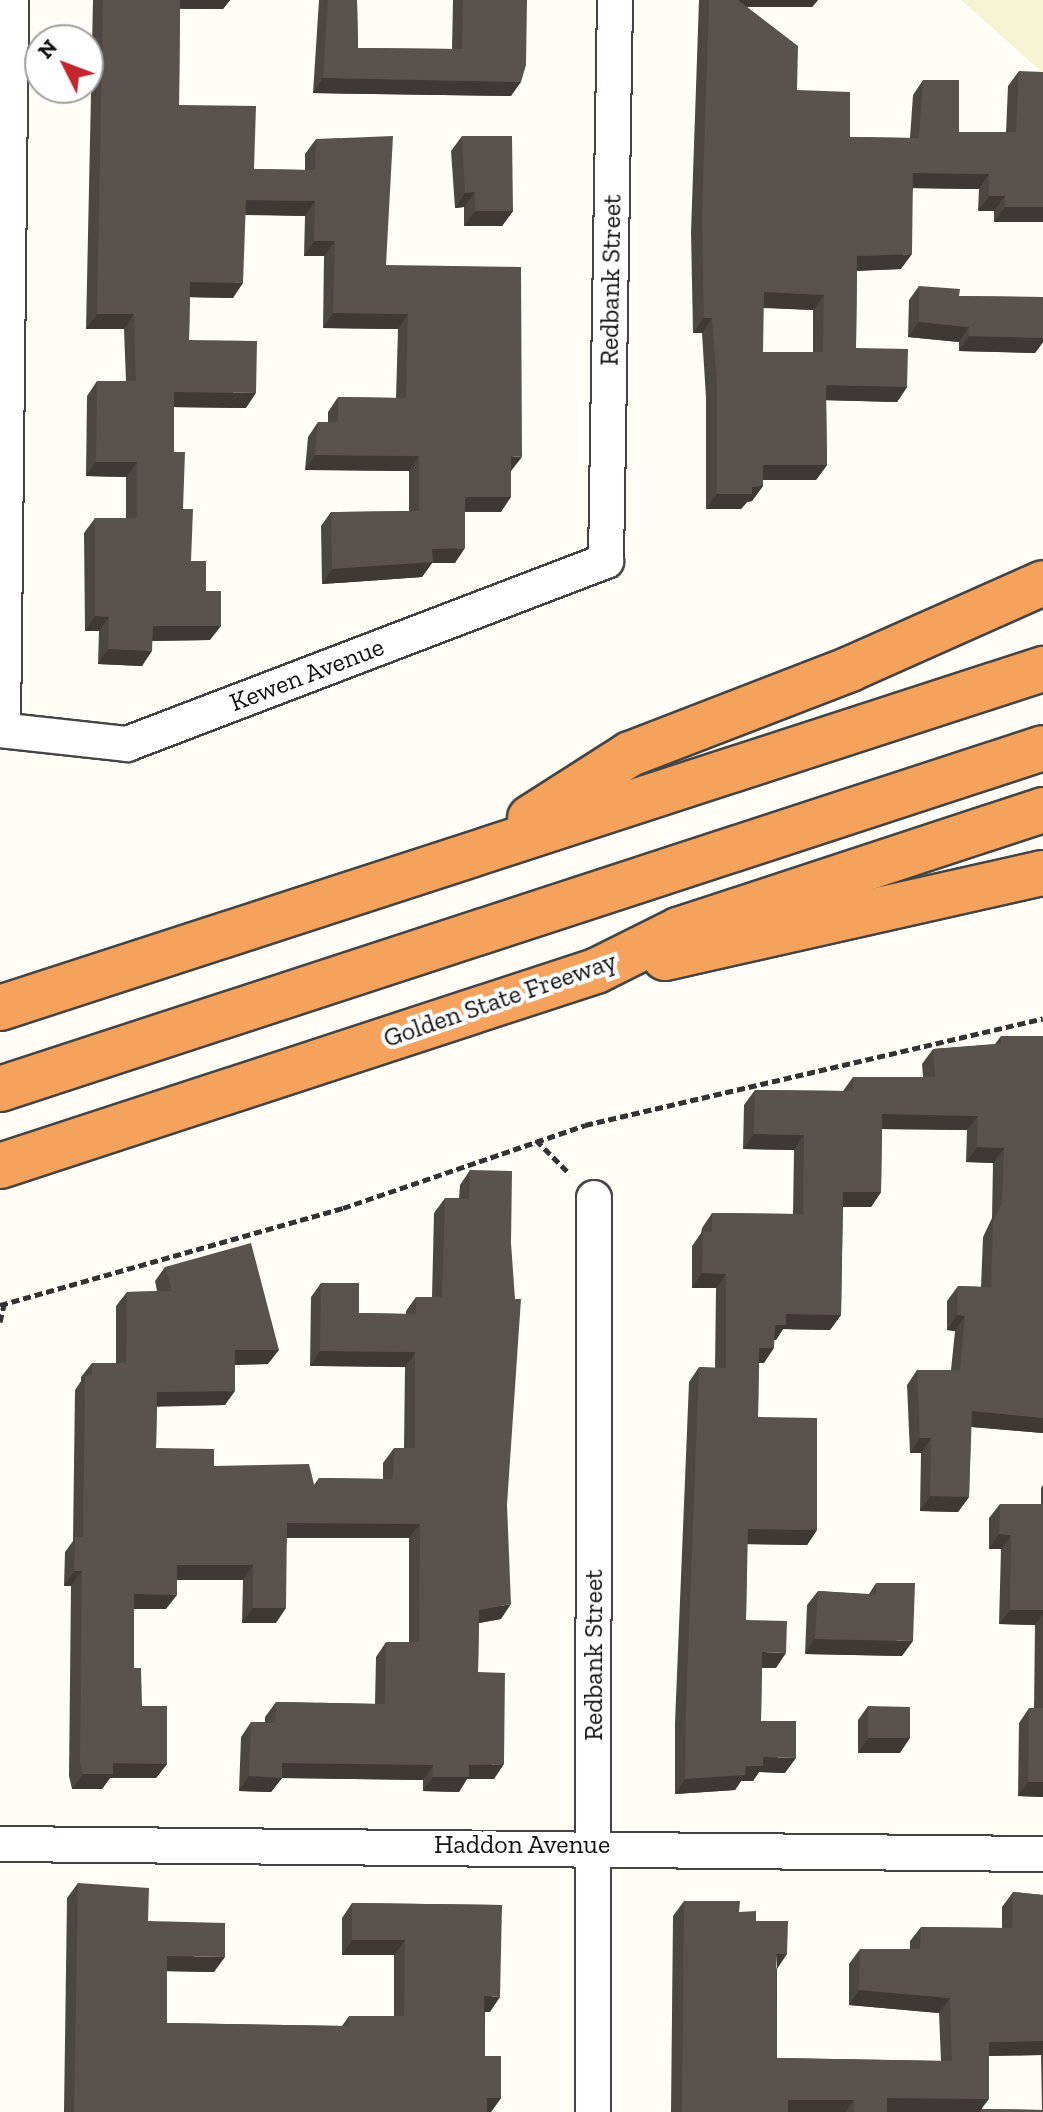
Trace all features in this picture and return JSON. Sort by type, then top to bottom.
[{"type":"highway","points":[[481,850],[630,754],[850,669],[1043,583]]},
{"type":"highway","points":[[0,1008],[1043,669]]},
{"type":"highway","points":[[0,1058],[1043,721]]},
{"type":"highway","points":[[0,1089],[1043,748]]},
{"type":"highway","name":"Golden State Freeway","points":[[0,1166],[596,971],[678,930],[1043,810]]},
{"type":"highway","points":[[596,971],[806,932],[1043,873]]},
{"type":"street","points":[[2,730],[11,0]]},
{"type":"street","name":"Redbank Street","points":[[606,561],[615,0]]},
{"type":"street","name":"Kewen Avenue","points":[[2,730],[127,744],[606,561]]},
{"type":"street","name":"Redbank Street","points":[[593,2112],[594,1198]]},
{"type":"street","name":"Haddon Avenue","points":[[0,1844],[594,1845],[1043,1854]]},
{"type":"path","points":[[0,1322],[2,1304],[343,1208],[536,1140],[1043,1018]]},
{"type":"path","points":[[536,1140],[594,1198]]},
{"type":"shaded area","points":[[961,0],[1043,0],[1043,73]]},
{"type":"building","points":[[103,0],[180,0],[179,105],[256,106],[254,169],[315,170],[316,139],[393,136],[386,265],[521,267],[522,457],[511,456],[511,497],[465,497],[465,548],[432,549],[433,562],[332,569],[331,512],[419,511],[419,456],[315,455],[318,422],[338,422],[338,397],[406,398],[408,314],[333,313],[335,241],[314,241],[315,201],[246,200],[243,283],[190,282],[189,340],[257,341],[256,393],[174,392],[174,452],[185,452],[183,509],[193,509],[191,561],[206,561],[206,591],[221,591],[221,626],[153,626],[152,651],[108,649],[109,617],[95,616],[95,518],[137,518],[137,462],[96,462],[97,381],[136,381],[134,314],[97,314],[101,104],[104,104]]},
{"type":"building","points":[[328,0],[357,0],[358,48],[462,49],[463,0],[527,0],[526,65],[521,82],[323,78]]},
{"type":"building","points":[[709,0],[738,0],[798,46],[797,90],[850,92],[850,137],[919,138],[923,80],[959,80],[959,132],[1016,132],[1019,71],[1043,72],[1043,207],[1005,207],[1005,196],[989,196],[989,174],[913,173],[912,254],[857,256],[856,348],[908,349],[907,387],[826,385],[827,465],[763,465],[763,486],[752,487],[752,494],[717,494],[717,383],[712,318],[704,318],[702,217]],"holes":[[[764,292],[824,295],[823,352],[763,352]]]},
{"type":"building","points":[[462,136],[512,136],[513,211],[475,211],[475,192],[465,193]]},
{"type":"building","points":[[919,286],[960,289],[959,296],[1043,297],[1043,338],[969,336],[969,327],[919,322]]},
{"type":"building","points":[[1001,1036],[1043,1036],[1043,1418],[972,1411],[969,1497],[930,1496],[931,1438],[920,1438],[917,1370],[960,1370],[965,1316],[957,1315],[958,1286],[991,1287],[993,1222],[1002,1203],[1004,1148],[977,1147],[978,1116],[882,1114],[881,1192],[843,1192],[841,1315],[786,1314],[786,1325],[775,1325],[774,1348],[759,1348],[758,1417],[817,1418],[817,1530],[748,1529],[746,1620],[787,1621],[786,1653],[762,1652],[761,1721],[796,1721],[796,1758],[763,1757],[763,1766],[746,1766],[745,1775],[685,1779],[699,1367],[726,1368],[726,1274],[702,1273],[703,1231],[712,1232],[712,1213],[803,1214],[804,1135],[754,1134],[755,1090],[853,1091],[853,1077],[935,1077],[933,1049],[1001,1044]]},
{"type":"building","points":[[470,1170],[512,1171],[511,1243],[515,1299],[521,1299],[507,1505],[511,1604],[479,1610],[478,1672],[505,1673],[504,1764],[469,1765],[469,1777],[433,1777],[433,1765],[282,1763],[282,1778],[249,1776],[251,1722],[275,1723],[276,1702],[385,1704],[386,1642],[419,1642],[420,1524],[287,1523],[286,1608],[253,1608],[253,1565],[177,1565],[177,1595],[134,1594],[134,1668],[141,1668],[142,1706],[167,1706],[167,1764],[113,1763],[113,1774],[83,1774],[80,1762],[82,1571],[74,1571],[75,1537],[83,1537],[85,1376],[92,1375],[92,1363],[126,1363],[127,1292],[172,1291],[165,1267],[251,1243],[279,1350],[235,1350],[235,1391],[157,1392],[156,1448],[214,1449],[214,1466],[309,1464],[315,1488],[319,1478],[393,1479],[394,1448],[415,1448],[415,1352],[320,1351],[321,1283],[359,1283],[359,1313],[416,1314],[416,1297],[442,1297],[445,1198],[469,1199]]},
{"type":"building","points":[[1000,1504],[1043,1504],[1043,1610],[1010,1610],[1011,1535],[999,1534]]},
{"type":"building","points":[[876,1583],[915,1583],[913,1641],[815,1639],[818,1591],[876,1595]]},
{"type":"building","points":[[868,1706],[910,1707],[910,1738],[868,1738]]},
{"type":"building","points":[[1029,1708],[1043,1708],[1043,1782],[1028,1782]]},
{"type":"building","points":[[78,1883],[149,1888],[148,1921],[225,1923],[225,1957],[167,1956],[167,2023],[349,2026],[349,2016],[404,2016],[405,1940],[352,1940],[352,1903],[502,1905],[500,1997],[484,1996],[485,2056],[501,2056],[501,2098],[487,2098],[487,2112],[74,2112]]},
{"type":"building","points":[[1013,1892],[1043,1895],[1043,2041],[989,2042],[989,2099],[887,2098],[887,2112],[854,2112],[854,2100],[788,2100],[788,2112],[682,2112],[684,1901],[740,1901],[739,1912],[756,1911],[756,1921],[788,1921],[787,1954],[776,1954],[777,2058],[952,2061],[950,1998],[859,1990],[860,1949],[920,1949],[921,1927],[1012,1928]]},
{"type":"building","points":[[981,2109],[1043,2110],[1043,2112],[981,2112]]}]
